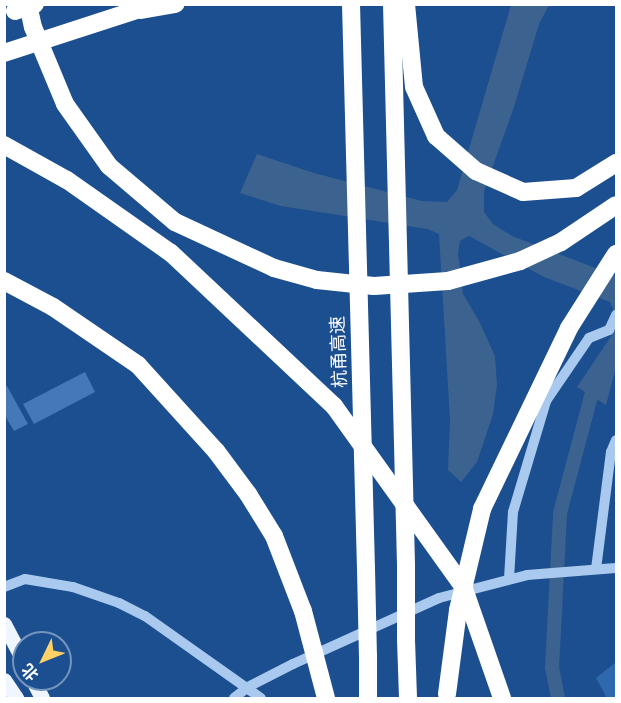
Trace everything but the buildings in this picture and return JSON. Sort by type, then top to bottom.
[{"type":"highway","points":[[28,4],[33,27],[65,104],[109,166],[175,222],[273,268],[318,280],[374,286],[448,281],[520,261],[561,242],[616,205]]},
{"type":"highway","points":[[4,15],[35,4]]},
{"type":"highway","points":[[4,53],[155,4]]},
{"type":"highway","points":[[134,11],[175,4]]},
{"type":"highway","name":"杭甬高速","points":[[351,4],[368,699]]},
{"type":"highway","points":[[392,4],[408,699]]},
{"type":"highway","points":[[406,4],[414,87],[436,136],[476,171],[523,192],[576,188],[616,163]]},
{"type":"highway","points":[[4,145],[67,180],[171,253],[334,406],[463,586],[502,699]]},
{"type":"highway","points":[[447,696],[458,610],[482,510],[569,328],[616,254]]},
{"type":"highway","points":[[4,281],[53,307],[138,365],[216,451],[248,494],[274,536],[303,611],[326,699]]},
{"type":"main road","points":[[4,624],[12,639]]},
{"type":"main road","points":[[4,681],[16,699]]},
{"type":"street","points":[[508,579],[513,512],[546,401],[589,338],[613,332],[616,316]]},
{"type":"street","points":[[591,569],[616,440]]},
{"type":"street","points":[[234,699],[248,687],[439,598],[527,575],[616,568]]},
{"type":"street","points":[[4,587],[25,579],[73,587],[118,603],[145,616],[260,697]]},
{"type":"shaded area","points":[[511,5],[549,5],[539,24],[514,107],[484,191],[484,212],[493,224],[512,236],[616,276],[616,316],[610,302],[544,277],[469,236],[460,241],[458,253],[463,294],[479,321],[495,356],[497,385],[493,414],[477,462],[461,482],[448,470],[450,420],[439,234],[427,229],[281,206],[240,193],[257,154],[314,173],[422,201],[447,202],[457,190]]},
{"type":"shaded area","points":[[616,329],[616,367],[606,405],[577,387]]},
{"type":"shaded area","points":[[616,662],[616,698],[607,698],[596,678]]},
{"type":"waterway","points":[[558,698],[552,668],[560,513],[596,378]]}]
